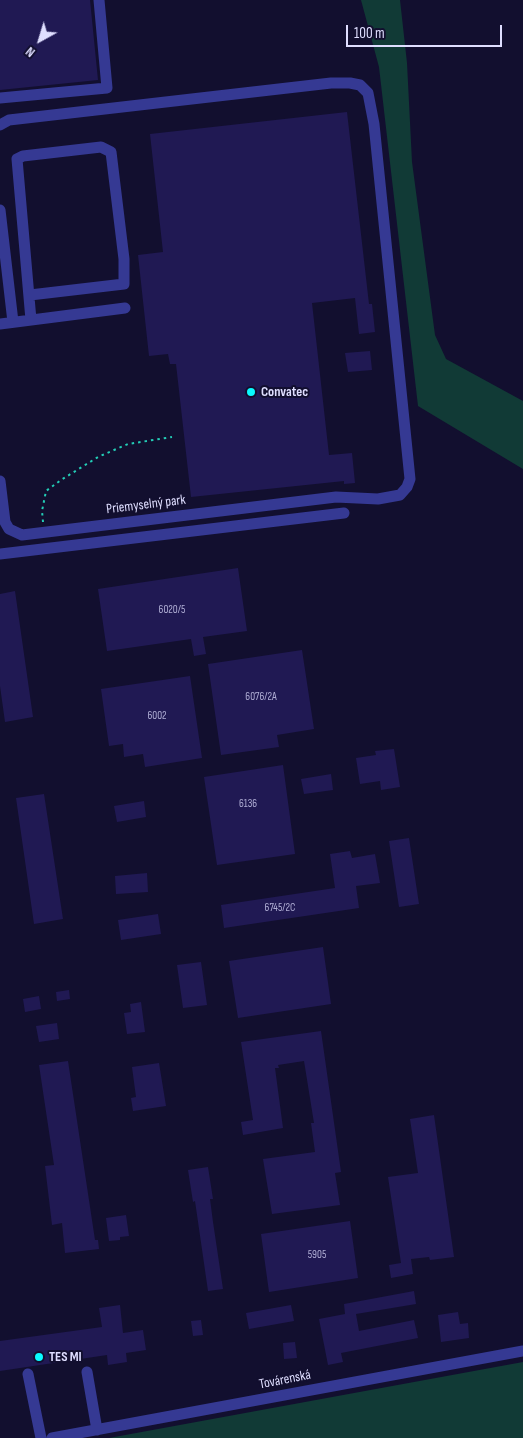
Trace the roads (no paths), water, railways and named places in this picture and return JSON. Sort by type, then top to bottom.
[{"type":"street","points":[[0,98],[107,88],[99,0]]},
{"type":"street","name":"Priemyselný park","points":[[0,125],[9,120],[331,83],[360,85],[368,93],[374,124],[410,479],[407,487],[400,495],[378,499],[336,497],[22,535],[9,528],[5,522],[0,481]]},
{"type":"street","points":[[30,295],[124,284],[124,259],[111,152],[100,147],[23,156],[17,159],[31,320]]},
{"type":"street","points":[[0,210],[13,322]]},
{"type":"street","points":[[0,324],[125,308]]},
{"type":"street","points":[[0,554],[344,513]]},
{"type":"street","name":"Továrenská","points":[[52,1438],[79,1436],[97,1430],[523,1351]]},
{"type":"street","points":[[87,1372],[97,1430]]},
{"type":"street","points":[[28,1374],[41,1438]]},
{"type":"place","name":"Convatec","points":[[251,392]]},
{"type":"place","name":"TES MI","points":[[39,1357]]}]
